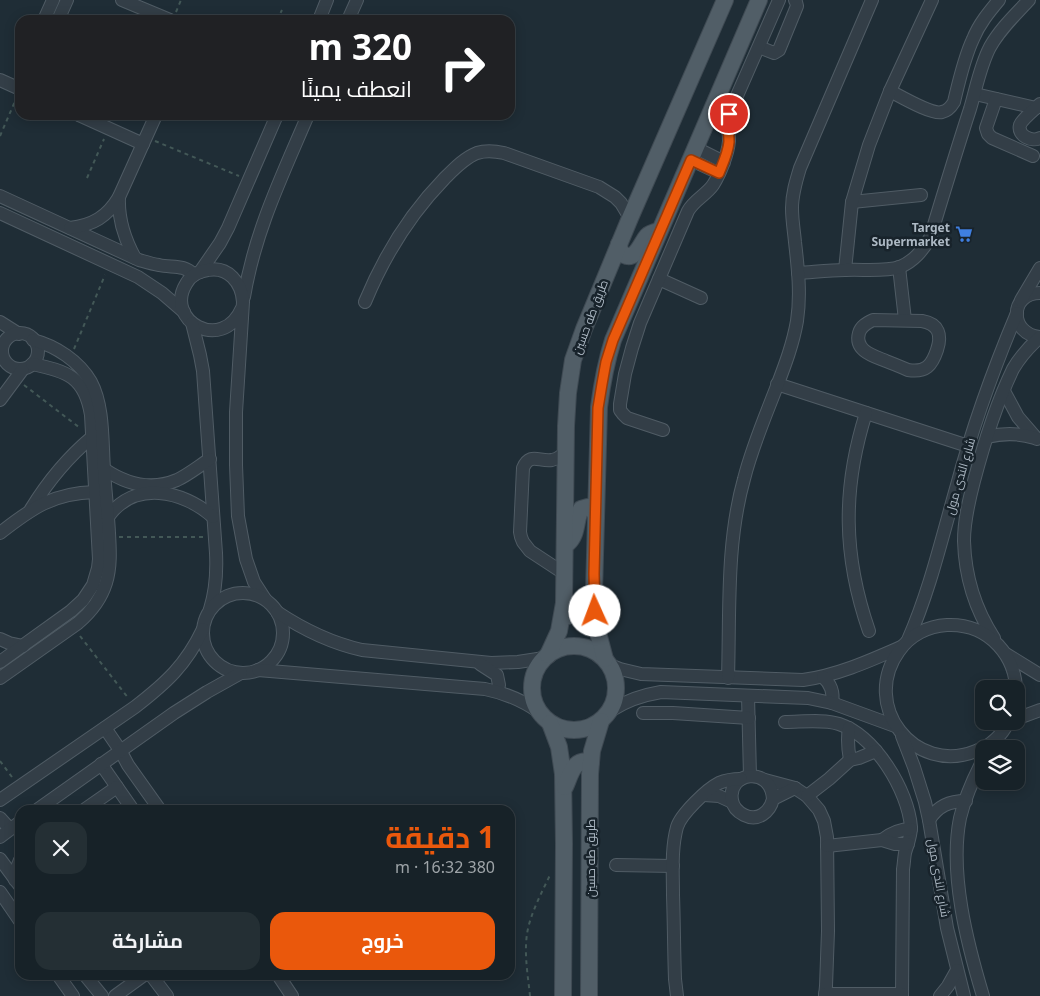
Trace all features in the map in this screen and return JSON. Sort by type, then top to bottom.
[{"type":"main road","name":"طريق طه حسين","points":[[546,656],[559,631],[565,596],[568,393],[574,360],[584,329],[619,244],[725,0]]},
{"type":"main road","points":[[607,662],[592,650],[577,646],[561,648],[546,656],[535,672],[533,680],[533,696],[545,717],[564,730],[580,730],[595,726],[615,702],[616,679],[600,643],[594,592],[598,408],[606,362],[613,340],[759,0]]},
{"type":"main road","points":[[619,244],[620,251],[625,256],[635,254],[649,234],[661,230]]},
{"type":"main road","points":[[565,544],[574,535],[581,509],[588,507],[596,514]]},
{"type":"main road","points":[[562,617],[571,616],[581,611],[594,592]]},
{"type":"main road","name":"طريق طه حسين","points":[[589,996],[590,762],[594,741],[606,715]]},
{"type":"main road","name":"طريق طه حسين","points":[[545,717],[560,747],[563,767],[563,996]]},
{"type":"main road","points":[[563,791],[576,765],[582,761],[590,762]]},
{"type":"street","points":[[46,15],[53,0]]},
{"type":"street","points":[[122,0],[158,15]]},
{"type":"street","points":[[350,15],[357,0]]},
{"type":"street","points":[[663,430],[627,418],[620,410],[625,374],[632,348],[640,323],[691,205],[710,189],[721,168],[728,151],[729,114],[779,0]]},
{"type":"street","points":[[759,47],[774,52],[779,50],[797,6],[795,0]]},
{"type":"street","points":[[728,678],[730,564],[735,521],[744,479],[792,345],[797,320],[799,296],[792,209],[793,195],[800,168],[872,0]]},
{"type":"street","points":[[845,270],[852,202],[868,145],[890,91],[932,0]]},
{"type":"street","points":[[890,91],[931,111],[942,112],[951,107],[973,38],[988,12],[999,0]]},
{"type":"street","points":[[1003,0],[1016,14]]},
{"type":"street","points":[[798,272],[889,269],[899,267],[912,260],[923,250],[930,238],[983,63],[997,36],[1029,0]]},
{"type":"street","points":[[61,15],[68,1]]},
{"type":"street","points":[[0,80],[15,86]]},
{"type":"street","points":[[974,94],[1038,106]]},
{"type":"street","points":[[996,99],[986,128],[988,134],[992,138],[1033,156]]},
{"type":"street","points":[[1038,106],[1022,123],[1020,128],[1023,134],[1030,140],[1040,138]]},
{"type":"street","points":[[90,120],[145,141]]},
{"type":"street","points":[[70,228],[86,225],[102,217],[114,206],[154,120]]},
{"type":"street","points":[[184,312],[181,298],[182,292],[189,280],[197,273],[220,243],[275,120]]},
{"type":"street","points":[[0,213],[138,277],[162,293],[184,312],[192,323],[202,371],[215,537],[216,582],[214,596],[204,622],[202,637],[212,659],[225,669],[250,673],[266,666],[278,653],[283,637],[283,628],[277,612],[265,599],[254,582],[246,560],[238,516],[236,412],[242,305],[262,223],[306,120]]},
{"type":"street","points":[[365,302],[390,250],[422,203],[462,162],[478,153],[486,151],[504,153],[599,187],[615,197],[630,218]]},
{"type":"street","points":[[694,154],[721,168]]},
{"type":"street","points":[[852,202],[921,195]]},
{"type":"street","points":[[0,196],[135,258],[157,265],[183,267],[197,273],[213,269],[232,277],[240,288],[242,305],[235,320],[218,330],[204,330],[192,323]]},
{"type":"street","points":[[119,197],[119,213],[122,228],[125,239],[135,258]]},
{"type":"street","points":[[39,231],[46,216]]},
{"type":"street","points":[[899,267],[905,320]]},
{"type":"street","name":"شارع الندى مول","points":[[964,996],[947,928],[929,820],[914,767],[886,703],[886,679],[892,662],[905,644],[929,585],[968,446],[994,369],[1019,307],[1040,268]]},
{"type":"street","points":[[659,279],[701,298]]},
{"type":"street","points":[[1040,293],[1031,294],[1026,297],[1019,307],[1017,319],[1023,330],[1040,337]]},
{"type":"street","points":[[873,320],[905,320],[928,322],[938,330],[940,336],[940,342],[934,359],[926,368],[920,371],[908,370],[869,354],[863,350],[859,343],[858,336],[866,323],[873,320]]},
{"type":"street","points":[[0,322],[20,334]]},
{"type":"street","points":[[0,662],[93,597],[106,583],[110,564],[100,414],[94,390],[86,375],[70,359],[54,348],[25,334],[15,334],[1,345],[4,360],[12,368],[24,371],[53,369],[62,372],[78,384],[84,392],[90,407],[99,559],[93,597],[86,616],[0,678]]},
{"type":"street","name":"شارع الندى مول","points":[[1016,680],[1009,660],[986,624],[976,602],[967,571],[965,523],[977,470],[1004,391],[1018,361],[1040,337]]},
{"type":"street","points":[[0,400],[35,360],[38,350],[34,340]]},
{"type":"street","points":[[0,373],[4,360]]},
{"type":"street","points":[[777,384],[968,446]]},
{"type":"street","points":[[1004,391],[1018,417],[1039,439]]},
{"type":"street","points":[[866,413],[858,439],[852,472],[848,519],[853,573],[857,593],[870,631]]},
{"type":"street","points":[[987,437],[1012,434],[1039,439]]},
{"type":"street","points":[[29,511],[39,494],[63,464],[92,437]]},
{"type":"street","points":[[565,574],[530,551],[523,542],[520,532],[523,468],[527,461],[532,458],[551,460],[560,457],[566,452]]},
{"type":"street","points":[[108,517],[124,501],[176,481],[210,459]]},
{"type":"street","points":[[104,469],[128,482],[146,486],[200,506],[213,517]]},
{"type":"street","points":[[0,533],[41,504],[66,495],[95,492]]},
{"type":"street","points":[[210,609],[223,598],[240,593],[257,595],[265,599]]},
{"type":"street","points":[[277,612],[310,632],[347,647],[362,650],[478,662],[511,663],[546,656]]},
{"type":"street","points":[[607,662],[620,669],[641,674],[803,680],[823,677],[848,669],[905,644],[925,630],[944,625],[954,625],[964,626],[982,633],[1040,675]]},
{"type":"street","points":[[0,800],[135,707],[175,673],[186,660],[203,629]]},
{"type":"street","points":[[0,639],[23,646]]},
{"type":"street","points":[[478,662],[497,676],[499,685],[497,691]]},
{"type":"street","points":[[258,670],[474,687],[497,691],[519,700],[545,717]]},
{"type":"street","points":[[44,805],[190,702],[241,673]]},
{"type":"street","points":[[674,692],[675,676]]},
{"type":"street","points":[[823,677],[832,688],[832,703]]},
{"type":"street","points":[[606,715],[627,701],[661,692],[808,698],[832,703],[898,730],[916,746],[933,754],[962,756],[975,752]]},
{"type":"street","points":[[746,778],[749,718],[748,696]]},
{"type":"street","points":[[1025,716],[1040,710]]},
{"type":"street","points":[[643,713],[749,718]]},
{"type":"street","points":[[677,996],[673,866],[678,825],[691,807],[712,787],[730,779],[756,776],[794,788],[807,796],[819,810],[824,821],[827,837],[828,931],[825,995],[902,995],[903,869],[911,829],[908,812],[898,784],[892,772],[876,751],[866,740],[849,728],[833,722],[785,722]]},
{"type":"street","points":[[105,728],[156,805]]},
{"type":"street","points":[[849,728],[848,750],[850,760]]},
{"type":"street","points":[[996,740],[1004,730]]},
{"type":"street","points":[[807,796],[850,760],[876,751]]},
{"type":"street","points":[[101,764],[130,805]]},
{"type":"street","name":"شارع الندى مول","points":[[975,774],[960,817],[956,860],[957,882],[969,945],[983,996]]},
{"type":"street","points":[[732,802],[734,787],[746,778]]},
{"type":"street","points":[[704,794],[719,796],[732,802],[742,814],[752,817],[762,815],[770,808],[773,799],[772,788],[765,780]]},
{"type":"street","points":[[91,805],[117,787]]},
{"type":"street","points":[[773,799],[794,788]]},
{"type":"street","points":[[929,820],[944,805],[951,802],[966,801]]},
{"type":"street","points":[[0,818],[10,830]]},
{"type":"street","points":[[882,840],[898,830],[911,829]]},
{"type":"street","points":[[827,846],[882,840],[895,844],[908,844]]},
{"type":"street","points":[[0,859],[15,879]]},
{"type":"street","points":[[616,865],[673,866]]},
{"type":"street","points":[[0,892],[15,914]]},
{"type":"street","points":[[952,950],[969,945]]},
{"type":"street","points":[[940,996],[957,970]]},
{"type":"street","points":[[62,980],[73,996]]},
{"type":"street","points":[[89,980],[102,996]]},
{"type":"street","points":[[115,996],[137,980]]},
{"type":"street","points":[[155,980],[167,996]]},
{"type":"street","points":[[281,980],[292,996]]},
{"type":"path","points":[[280,15],[282,10]]},
{"type":"path","points":[[0,136],[15,95]]},
{"type":"path","points":[[87,178],[108,128]]},
{"type":"path","points":[[145,141],[249,180]]},
{"type":"path","points":[[70,359],[110,264]]},
{"type":"path","points":[[24,371],[92,437]]},
{"type":"path","points":[[109,537],[215,537]]},
{"type":"path","points":[[74,626],[135,707]]},
{"type":"path","points":[[0,761],[19,788]]},
{"type":"path","points":[[530,996],[527,933],[536,905],[552,870]]},
{"type":"place","name":"Target Supermarket","points":[[964,234]]},
{"type":"route","points":[[595,611],[594,574],[598,408],[606,362],[613,340],[691,160],[719,173],[728,151],[729,114]]}]
